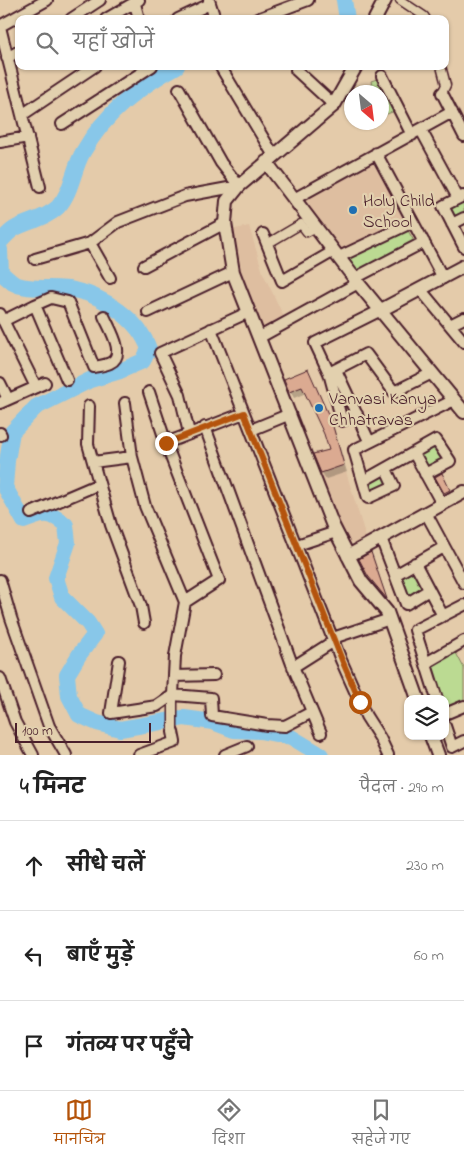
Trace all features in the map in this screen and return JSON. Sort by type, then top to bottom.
[{"type":"street","points":[[19,15],[46,0]]},
{"type":"street","points":[[77,15],[100,0]]},
{"type":"street","points":[[268,15],[308,0]]},
{"type":"street","points":[[377,15],[385,0]]},
{"type":"street","points":[[400,0],[422,15]]},
{"type":"street","points":[[113,15],[136,1],[138,15]]},
{"type":"street","points":[[185,15],[209,2],[214,15]]},
{"type":"street","points":[[15,18],[0,26],[40,187]]},
{"type":"street","points":[[7,58],[15,53]]},
{"type":"street","points":[[22,115],[89,70]]},
{"type":"street","points":[[62,124],[152,70]]},
{"type":"street","points":[[222,70],[270,159],[294,199],[464,412]]},
{"type":"street","points":[[296,70],[334,105]]},
{"type":"street","points":[[354,70],[334,105],[239,186],[227,201],[225,223],[232,272],[260,337],[336,532],[361,581],[388,612],[417,695]]},
{"type":"street","points":[[442,70],[446,85],[442,92],[464,136]]},
{"type":"street","points":[[382,76],[412,135]]},
{"type":"street","points":[[179,89],[221,163],[239,186]]},
{"type":"street","points":[[294,199],[452,112]]},
{"type":"street","points":[[421,130],[461,197],[443,206],[464,247]]},
{"type":"street","points":[[0,142],[28,137]]},
{"type":"street","points":[[376,153],[443,278]]},
{"type":"street","points":[[35,259],[90,243],[118,222],[185,196],[239,186]]},
{"type":"street","points":[[452,224],[464,218]]},
{"type":"street","points":[[316,227],[307,232],[301,224],[265,239],[282,281],[336,254],[413,222]]},
{"type":"street","points":[[144,266],[225,223]]},
{"type":"street","points":[[260,337],[424,242]]},
{"type":"street","points":[[90,243],[110,278]]},
{"type":"street","points":[[370,441],[333,371],[315,343],[464,266]]},
{"type":"street","points":[[148,312],[232,272]]},
{"type":"street","points":[[420,290],[464,342]]},
{"type":"street","points":[[0,383],[4,401],[40,385],[2,318],[50,298],[68,302],[94,367],[112,363],[117,357],[119,350],[104,316]]},
{"type":"street","points":[[35,305],[67,380]]},
{"type":"street","points":[[190,433],[180,395],[160,353],[249,312]]},
{"type":"street","points":[[450,325],[464,318]]},
{"type":"street","points":[[211,330],[334,640],[366,716],[388,755]]},
{"type":"street","points":[[333,371],[366,354],[394,392],[432,373]]},
{"type":"street","points":[[333,371],[342,421],[357,414]]},
{"type":"street","points":[[149,392],[166,443],[219,580],[185,602]]},
{"type":"street","points":[[386,469],[394,486],[368,498],[354,450],[454,400]]},
{"type":"street","points":[[125,403],[132,457],[145,506],[185,602],[175,656],[173,695],[173,732],[175,742],[139,755]]},
{"type":"street","points":[[89,406],[88,444],[92,462],[144,623]]},
{"type":"street","points":[[166,443],[244,413]]},
{"type":"street","points":[[251,430],[290,414]]},
{"type":"street","points":[[205,428],[293,667],[321,733]]},
{"type":"street","points":[[363,481],[436,440],[450,461],[425,474]]},
{"type":"street","points":[[414,453],[442,504]]},
{"type":"street","points":[[92,462],[132,457]]},
{"type":"street","points":[[31,513],[99,484]]},
{"type":"street","points":[[348,556],[464,492]]},
{"type":"street","points":[[426,513],[464,583]]},
{"type":"street","points":[[297,545],[336,532]]},
{"type":"street","points":[[382,538],[406,604],[429,590]]},
{"type":"street","points":[[395,575],[444,547]]},
{"type":"street","points":[[415,563],[442,616]]},
{"type":"street","points":[[0,580],[11,618],[49,726],[66,755]]},
{"type":"street","points":[[436,695],[416,630],[464,605]]},
{"type":"street","points":[[0,621],[11,618]]},
{"type":"street","points":[[293,667],[334,640],[390,619]]},
{"type":"street","points":[[426,663],[461,643],[464,654]]},
{"type":"street","points":[[119,660],[111,713],[157,706],[173,695],[211,698],[212,716],[267,725],[285,726],[312,712]]},
{"type":"street","points":[[174,676],[214,675]]},
{"type":"street","points":[[0,678],[15,722],[33,755]]},
{"type":"street","points":[[449,712],[464,706]]},
{"type":"street","points":[[449,738],[452,747],[464,741]]},
{"type":"street","points":[[433,740],[438,755]]},
{"type":"street","points":[[225,755],[247,746]]},
{"type":"shaded area","name":"Holy Child School","points":[[372,161],[404,220],[340,251],[300,199]]},
{"type":"shaded area","points":[[249,226],[263,273],[285,319],[263,332],[241,278],[231,230]]},
{"type":"shaded area","points":[[344,465],[367,541],[359,543],[346,542],[319,474]]},
{"type":"green space","points":[[380,78],[383,85],[372,85],[371,81]]},
{"type":"green space","points":[[389,98],[395,111],[389,113]]},
{"type":"green space","points":[[464,198],[464,215],[455,220],[448,206]]},
{"type":"green space","points":[[407,229],[414,241],[358,271],[346,258]]},
{"type":"green space","points":[[435,445],[445,459],[425,470],[417,454]]},
{"type":"green space","points":[[383,471],[390,484],[371,493],[367,480]]},
{"type":"green space","points":[[415,568],[424,590],[408,599],[399,576]]},
{"type":"green space","points":[[456,653],[464,668],[464,704],[449,708],[449,695],[440,695],[432,665]]},
{"type":"building","name":"Vanvasi Kanya Chhatravas","points":[[308,369],[332,423],[344,465],[321,473],[313,454],[329,450],[324,434],[302,387],[289,392],[284,379]]},
{"type":"building","points":[[442,473],[450,490],[444,493],[435,477]]},
{"type":"building","points":[[371,552],[387,599],[368,576],[359,559]]},
{"type":"waterway","points":[[344,0],[346,15]]},
{"type":"waterway","points":[[0,242],[14,229],[42,217],[58,207],[63,201],[83,152],[102,125],[112,113],[136,92],[170,70]]},
{"type":"waterway","points":[[0,250],[1,273],[13,283],[34,288],[74,290],[97,298],[129,319],[144,338],[149,349],[143,361],[120,371],[90,380],[36,407],[12,432],[5,487],[24,521],[36,516],[51,515],[66,525],[68,543],[56,578],[62,597],[88,623],[95,634],[67,675],[69,696],[79,715],[97,723],[120,729],[184,718],[213,722],[234,730],[260,731],[291,737],[321,755]]},
{"type":"place","name":"Holy Child School","points":[[353,210]]},
{"type":"place","name":"Vanvasi Kanya Chhatravas","points":[[319,408]]},
{"type":"route","points":[[166,443],[244,413],[360,702]]}]
